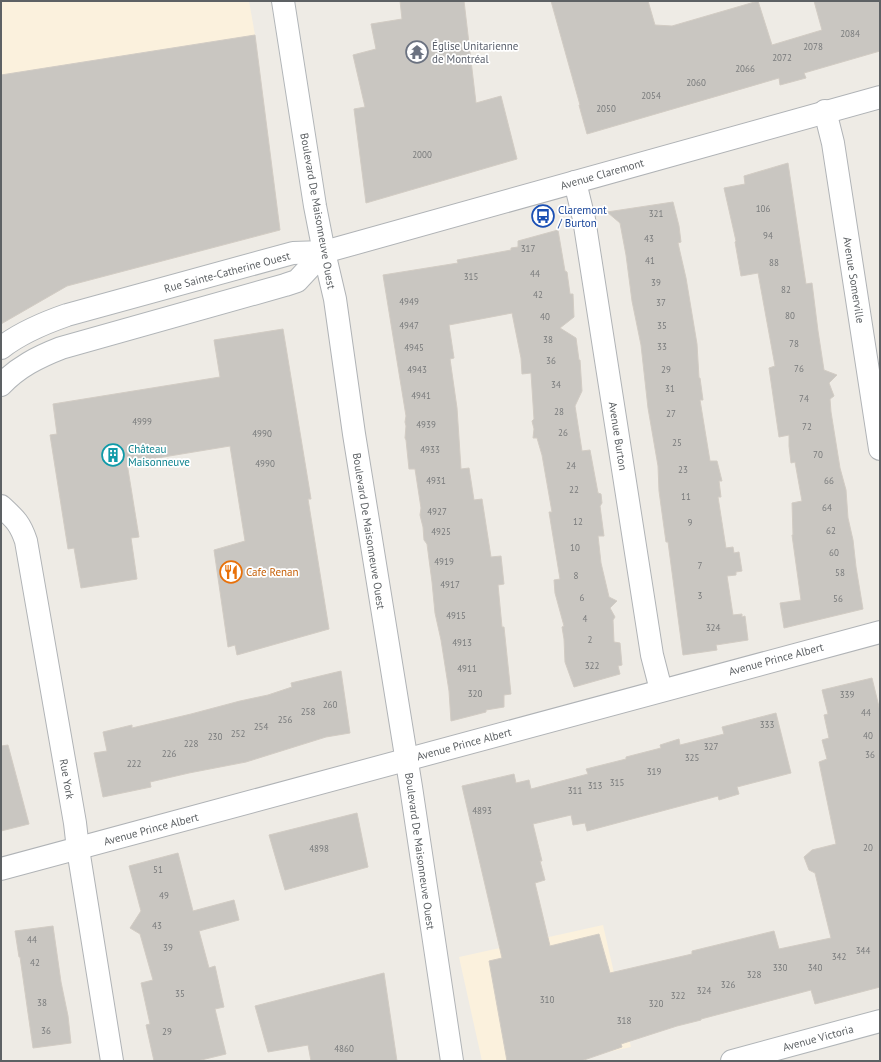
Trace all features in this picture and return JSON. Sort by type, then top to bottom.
[{"type":"street","name":"Boulevard De Maisonneuve Ouest","points":[[283,1],[315,206],[335,299],[354,434],[452,1061]]},
{"type":"street","name":"Avenue Claremont","points":[[324,252],[825,111],[880,97]]},
{"type":"street","name":"Avenue Somerville","points":[[825,111],[833,143],[880,449]]},
{"type":"street","name":"Avenue Burton","points":[[575,182],[584,219],[652,655],[661,690]]},
{"type":"street","name":"Rue Sainte-Catherine Ouest","points":[[1,348],[19,336],[67,315],[293,253],[324,252]]},
{"type":"street","points":[[1,386],[23,366],[35,359],[62,348],[297,281],[324,252]]},
{"type":"street","name":"Rue York","points":[[1,506],[21,526],[26,541],[75,823],[112,1061]]},
{"type":"street","name":"Avenue Prince Albert","points":[[1,869],[880,632]]},
{"type":"street","name":"Avenue Victoria","points":[[732,1061],[880,1021]]},
{"type":"shaded area","points":[[1,1],[249,1],[255,35],[1,75]]},
{"type":"shaded area","points":[[603,925],[631,1047],[566,1061],[482,1061],[459,957]]},
{"type":"building","points":[[400,1],[464,1],[476,103],[501,96],[517,159],[366,203],[354,109],[365,107],[353,55],[376,49],[371,24],[402,19]]},
{"type":"building","points":[[551,1],[648,1],[655,25],[672,26],[758,1],[772,45],[822,30],[814,1],[880,1],[880,51],[804,73],[806,78],[780,85],[779,78],[587,134]]},
{"type":"building","points":[[255,35],[280,230],[67,286],[1,324],[1,75]]},
{"type":"building","points":[[788,163],[806,284],[812,283],[824,370],[837,375],[829,383],[834,396],[830,399],[831,412],[840,468],[846,490],[848,518],[853,540],[863,609],[784,628],[780,603],[801,600],[792,535],[792,503],[802,501],[795,462],[791,463],[789,435],[779,437],[769,368],[775,366],[758,273],[741,276],[736,241],[724,188],[745,184],[744,176]]},
{"type":"building","points":[[673,202],[679,226],[681,242],[678,243],[686,278],[697,344],[699,378],[703,400],[700,400],[710,461],[717,461],[722,481],[719,481],[721,497],[718,497],[726,548],[733,547],[734,553],[739,552],[742,571],[736,572],[736,575],[727,576],[733,615],[742,614],[742,617],[745,616],[748,640],[716,645],[717,650],[683,655],[668,542],[666,542],[659,491],[658,466],[648,408],[641,345],[632,301],[626,255],[620,223],[607,212]]},
{"type":"building","points":[[558,230],[570,294],[573,294],[574,317],[560,328],[576,338],[580,360],[582,391],[575,406],[582,451],[590,450],[598,493],[601,494],[602,503],[600,506],[604,536],[598,536],[601,563],[609,597],[617,601],[610,608],[615,617],[613,620],[614,642],[620,643],[622,665],[618,666],[620,674],[574,687],[565,662],[562,627],[564,626],[555,593],[554,580],[560,579],[549,512],[552,512],[542,455],[537,438],[533,438],[534,429],[532,421],[534,419],[531,373],[522,374],[521,358],[512,313],[449,325],[454,358],[450,359],[457,408],[461,469],[469,468],[474,500],[482,499],[491,557],[501,556],[504,584],[498,585],[511,694],[504,695],[504,707],[486,710],[486,712],[451,721],[449,691],[435,613],[427,544],[424,540],[420,515],[421,508],[415,469],[409,469],[405,438],[406,416],[383,275],[458,263],[457,260],[511,250],[511,248],[518,247],[518,241]]},
{"type":"building","name":"Château Maisonneuve","points":[[283,329],[311,499],[308,499],[329,629],[237,655],[235,645],[228,647],[214,550],[245,541],[230,446],[127,463],[139,537],[131,538],[137,579],[81,588],[74,548],[68,549],[50,435],[57,434],[53,404],[220,377],[214,340]]},
{"type":"building","points":[[341,671],[350,733],[326,737],[246,762],[150,782],[151,787],[103,797],[94,753],[107,751],[103,732],[132,725],[132,728],[268,695],[292,687],[291,683]]},
{"type":"building","points":[[872,678],[880,711],[880,987],[815,1004],[811,990],[677,1026],[621,1044],[622,1047],[581,1061],[507,1061],[489,961],[502,958],[462,786],[514,774],[516,783],[529,780],[531,789],[588,774],[586,769],[661,748],[660,745],[679,739],[680,745],[724,734],[722,727],[776,713],[791,773],[737,787],[739,794],[719,800],[718,796],[587,831],[585,823],[573,825],[571,815],[533,824],[545,880],[535,883],[550,946],[599,934],[610,973],[692,954],[692,951],[774,931],[779,949],[831,938],[815,873],[809,870],[804,857],[812,850],[836,844],[819,762],[827,759],[822,740],[829,738],[824,715],[828,714],[822,690]]},
{"type":"building","points":[[8,745],[29,824],[1,831],[1,746]]},
{"type":"building","points":[[357,813],[368,867],[285,890],[269,835]]},
{"type":"building","points":[[178,853],[193,911],[234,900],[239,920],[199,931],[209,968],[215,966],[224,1007],[215,1009],[226,1054],[197,1061],[154,1061],[146,1025],[150,1024],[141,983],[153,980],[140,934],[130,928],[141,911],[129,866]]},
{"type":"building","points":[[53,926],[71,1043],[33,1048],[15,931]]},
{"type":"building","points":[[384,973],[397,1061],[311,1061],[308,1045],[268,1052],[255,1006]]},
{"type":"place","name":"Église Unitarienne de Montréal","points":[[417,52]]},
{"type":"place","name":"Claremont / Burton","points":[[543,216]]},
{"type":"place","name":"Château Maisonneuve","points":[[113,455]]},
{"type":"place","name":"Cafe Renan","points":[[231,572]]}]
